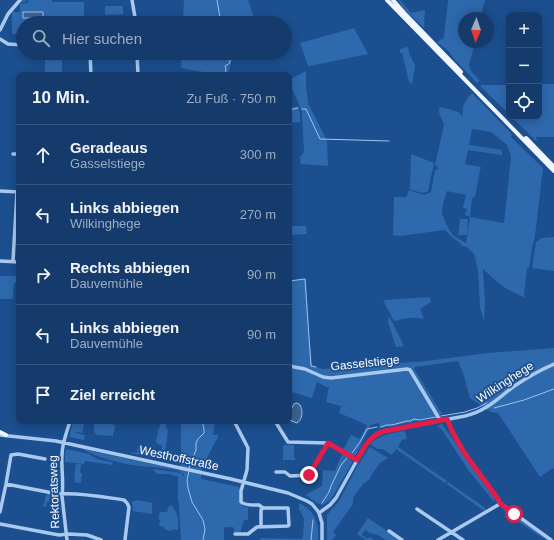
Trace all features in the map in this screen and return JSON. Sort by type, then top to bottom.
[{"type":"main road","points":[[387,0],[554,171]]},
{"type":"main road","points":[[393,0],[554,167]]},
{"type":"main road","points":[[0,432],[6,435]]},
{"type":"street","points":[[0,30],[8,14],[20,0]]},
{"type":"street","points":[[132,0],[135,16]]},
{"type":"street","points":[[0,39],[8,44],[16,44]]},
{"type":"street","points":[[91,60],[92,72]]},
{"type":"street","points":[[137,60],[138,72]]},
{"type":"street","points":[[0,191],[16,192]]},
{"type":"street","points":[[0,262],[13,262],[16,220]]},
{"type":"street","name":"Wilkinghege","points":[[319,513],[334,501],[368,441],[378,433],[470,415],[486,408],[513,387],[554,364]]},
{"type":"street","name":"Gasselstiege","points":[[292,367],[305,370],[323,378],[407,369],[410,370],[440,420]]},
{"type":"street","points":[[447,419],[463,451],[500,503],[551,540]]},
{"type":"street","name":"Rektoratsweg","points":[[67,540],[62,494],[62,455],[69,424]]},
{"type":"street","points":[[235,534],[248,534],[257,526],[287,527],[289,525],[288,508],[262,508],[259,505],[244,504],[242,502],[241,491],[247,470],[248,446],[236,424]]},
{"type":"street","points":[[277,424],[288,442],[328,443],[357,460]]},
{"type":"street","name":"Westhoffstraße","points":[[0,435],[64,443],[288,493],[312,504],[319,513]]},
{"type":"street","points":[[276,472],[285,472],[290,476],[308,476],[328,443]]},
{"type":"street","points":[[0,512],[11,455],[18,454],[45,459]]},
{"type":"street","points":[[6,484],[58,494],[66,493],[124,500],[128,505],[125,540]]},
{"type":"street","points":[[438,540],[500,503]]},
{"type":"street","points":[[261,526],[262,508]]},
{"type":"street","points":[[417,509],[463,540]]},
{"type":"street","points":[[319,513],[322,526],[322,540]]},
{"type":"street","points":[[0,524],[58,535],[87,535],[101,540]]},
{"type":"street","points":[[389,531],[402,540]]},
{"type":"shaded area","points":[[21,0],[26,0],[26,2],[20,2]]},
{"type":"shaded area","points":[[28,0],[84,2],[84,16],[43,16],[43,12],[23,12],[23,16],[16,16],[16,34],[12,34],[12,12],[20,12],[20,4],[28,3]]},
{"type":"shaded area","points":[[184,0],[248,0],[254,16],[209,16],[183,16]]},
{"type":"shaded area","points":[[398,0],[400,0],[411,13],[425,10],[424,28],[405,10]]},
{"type":"shaded area","points":[[448,0],[485,0],[482,12],[458,12],[458,48],[473,48],[469,65],[471,71],[479,82],[477,83],[449,52],[437,42],[444,38]]},
{"type":"shaded area","points":[[105,6],[123,6],[123,14],[105,15]]},
{"type":"shaded area","points":[[23,12],[43,12],[43,16],[23,16]]},
{"type":"shaded area","points":[[354,28],[368,54],[308,66],[300,43]]},
{"type":"shaded area","points":[[408,47],[415,66],[412,84],[409,82],[402,53],[400,53],[400,49]]},
{"type":"shaded area","points":[[45,60],[62,60],[62,72],[45,72]]},
{"type":"shaded area","points":[[182,60],[234,60],[231,61],[229,72],[203,72],[181,68]]},
{"type":"shaded area","points":[[306,71],[308,103],[327,141],[328,166],[301,164],[300,157],[304,152],[302,113],[292,89],[292,78]]},
{"type":"shaded area","points":[[542,84],[554,84],[554,137],[536,137],[537,142],[515,120],[542,120]]},
{"type":"shaded area","points":[[506,85],[506,111],[480,86]]},
{"type":"shaded area","points":[[472,93],[512,134],[511,137],[543,168],[535,236],[529,268],[527,268],[525,298],[505,288],[483,269],[485,304],[484,321],[480,308],[478,270],[474,254],[467,247],[462,246],[445,230],[400,236],[393,235],[394,197],[406,197],[409,190],[424,195],[431,192],[435,170],[438,170],[438,167],[435,165],[444,125],[439,109],[441,107],[458,112],[463,117],[463,107]],"holes":[[[472,129],[491,132],[507,145],[511,157],[504,223],[470,217],[472,198],[475,197],[481,167],[465,164],[468,150],[502,155],[502,150],[469,145]],[[447,191],[466,195],[463,208],[467,209],[465,215],[470,217],[466,243],[455,236],[447,226],[442,211]]]},
{"type":"shaded area","points":[[298,106],[300,122],[292,123],[292,107]]},
{"type":"shaded area","points":[[411,154],[434,163],[428,191],[424,193],[410,189]]},
{"type":"shaded area","points":[[460,219],[468,219],[467,235],[458,235]]},
{"type":"shaded area","points":[[292,226],[306,226],[307,234],[292,235]]},
{"type":"shaded area","points":[[554,237],[554,271],[532,268],[536,242],[542,238]]},
{"type":"shaded area","points":[[0,276],[16,276],[13,299],[0,299]]},
{"type":"shaded area","points":[[306,279],[312,365],[322,369],[427,361],[487,353],[554,348],[554,469],[553,468],[540,477],[498,413],[491,412],[470,398],[458,361],[415,367],[414,369],[442,414],[436,416],[437,417],[382,428],[378,423],[371,425],[356,455],[354,456],[343,450],[351,435],[360,439],[367,425],[339,413],[341,406],[326,402],[329,387],[317,382],[312,398],[292,392],[292,281]]},
{"type":"shaded area","points":[[430,297],[431,302],[420,309],[424,319],[413,318],[394,321],[383,300]]},
{"type":"shaded area","points":[[389,316],[404,346],[396,347],[388,322]]},
{"type":"shaded area","points":[[297,403],[300,405],[302,410],[301,417],[297,423],[292,421],[292,408],[294,404]]},
{"type":"shaded area","points":[[72,424],[84,424],[82,433],[76,433],[84,435],[84,440],[69,437]]},
{"type":"shaded area","points":[[94,424],[115,425],[113,436],[97,435],[94,432]]},
{"type":"shaded area","points":[[160,424],[166,424],[168,431],[165,452],[161,452],[162,445],[155,442]]},
{"type":"shaded area","points":[[181,424],[215,424],[213,435],[218,435],[218,437],[202,467],[201,479],[240,488],[242,505],[248,507],[248,520],[244,520],[240,533],[234,532],[234,528],[232,527],[226,527],[224,528],[224,540],[181,540],[178,477],[169,474],[158,474],[153,469],[181,473],[184,476],[184,474],[175,470],[118,462],[103,458],[82,449],[180,470],[181,464],[131,453],[137,453],[138,446],[144,446],[150,455],[168,457],[170,453],[181,455]]},
{"type":"shaded area","points":[[442,424],[494,498],[495,503],[469,471],[442,430],[437,426]]},
{"type":"shaded area","points":[[405,431],[407,439],[402,440],[398,447],[447,481],[445,483],[396,449],[392,455],[382,449],[377,449],[370,444],[382,436]]},
{"type":"shaded area","points":[[283,445],[294,445],[294,456],[296,460],[283,460]]},
{"type":"shaded area","points":[[370,447],[388,458],[380,463],[370,479],[363,484],[353,498],[353,504],[333,532],[336,535],[332,540],[327,540],[327,515],[339,501],[359,463],[361,464],[360,462]]},
{"type":"shaded area","points":[[66,449],[89,454],[97,459],[112,462],[113,465],[85,461],[84,464],[65,462]]},
{"type":"shaded area","points":[[342,454],[351,460],[352,463],[331,499],[321,505],[305,495],[322,486],[323,470],[335,471]]},
{"type":"shaded area","points":[[76,464],[81,464],[81,483],[74,482]]},
{"type":"shaded area","points":[[448,482],[484,507],[486,510],[484,511],[447,484]]},
{"type":"shaded area","points":[[48,494],[59,497],[61,510],[55,510],[56,505],[58,505],[58,501],[50,497],[46,507],[43,507],[46,495]]},
{"type":"shaded area","points":[[137,500],[153,503],[152,514],[133,511],[132,502]]},
{"type":"shaded area","points":[[299,503],[309,510],[315,518],[318,528],[318,540],[259,540],[261,538],[302,539],[304,519],[299,510]]},
{"type":"shaded area","points":[[169,506],[173,506],[177,515],[178,530],[166,530],[164,527],[159,526],[160,520],[158,519],[160,512],[167,512]]},
{"type":"shaded area","points":[[502,506],[549,540],[546,540],[516,521],[501,507]]},
{"type":"shaded area","points":[[368,518],[400,540],[386,540],[365,530],[362,535],[368,539],[369,537],[374,540],[366,540],[357,534]]},
{"type":"waterway","points":[[217,0],[220,16]]},
{"type":"waterway","points":[[226,72],[225,66],[230,63],[230,60]]},
{"type":"waterway","points":[[292,109],[298,108]]},
{"type":"waterway","points":[[302,109],[306,109],[320,139],[389,141]]},
{"type":"waterway","points":[[292,281],[305,279],[311,366],[316,367]]},
{"type":"waterway","points":[[494,408],[524,400],[554,389]]},
{"type":"waterway","points":[[441,416],[465,412],[487,403]]},
{"type":"waterway","points":[[380,427],[411,421],[413,419],[420,420],[436,417]]},
{"type":"waterway","points":[[189,468],[196,450],[196,443],[204,433],[203,424]]},
{"type":"waterway","points":[[352,453],[367,429],[377,427]]},
{"type":"waterway","points":[[322,503],[329,492],[341,465],[347,458]]},
{"type":"waterway","points":[[189,471],[187,480],[188,488],[192,502],[203,520],[205,529],[203,540]]},
{"type":"waterway","points":[[311,540],[313,520]]},
{"type":"route","points":[[309,475],[328,443],[357,460],[364,446],[373,436],[378,433],[447,419],[449,426],[472,464],[499,502],[514,514]]}]
